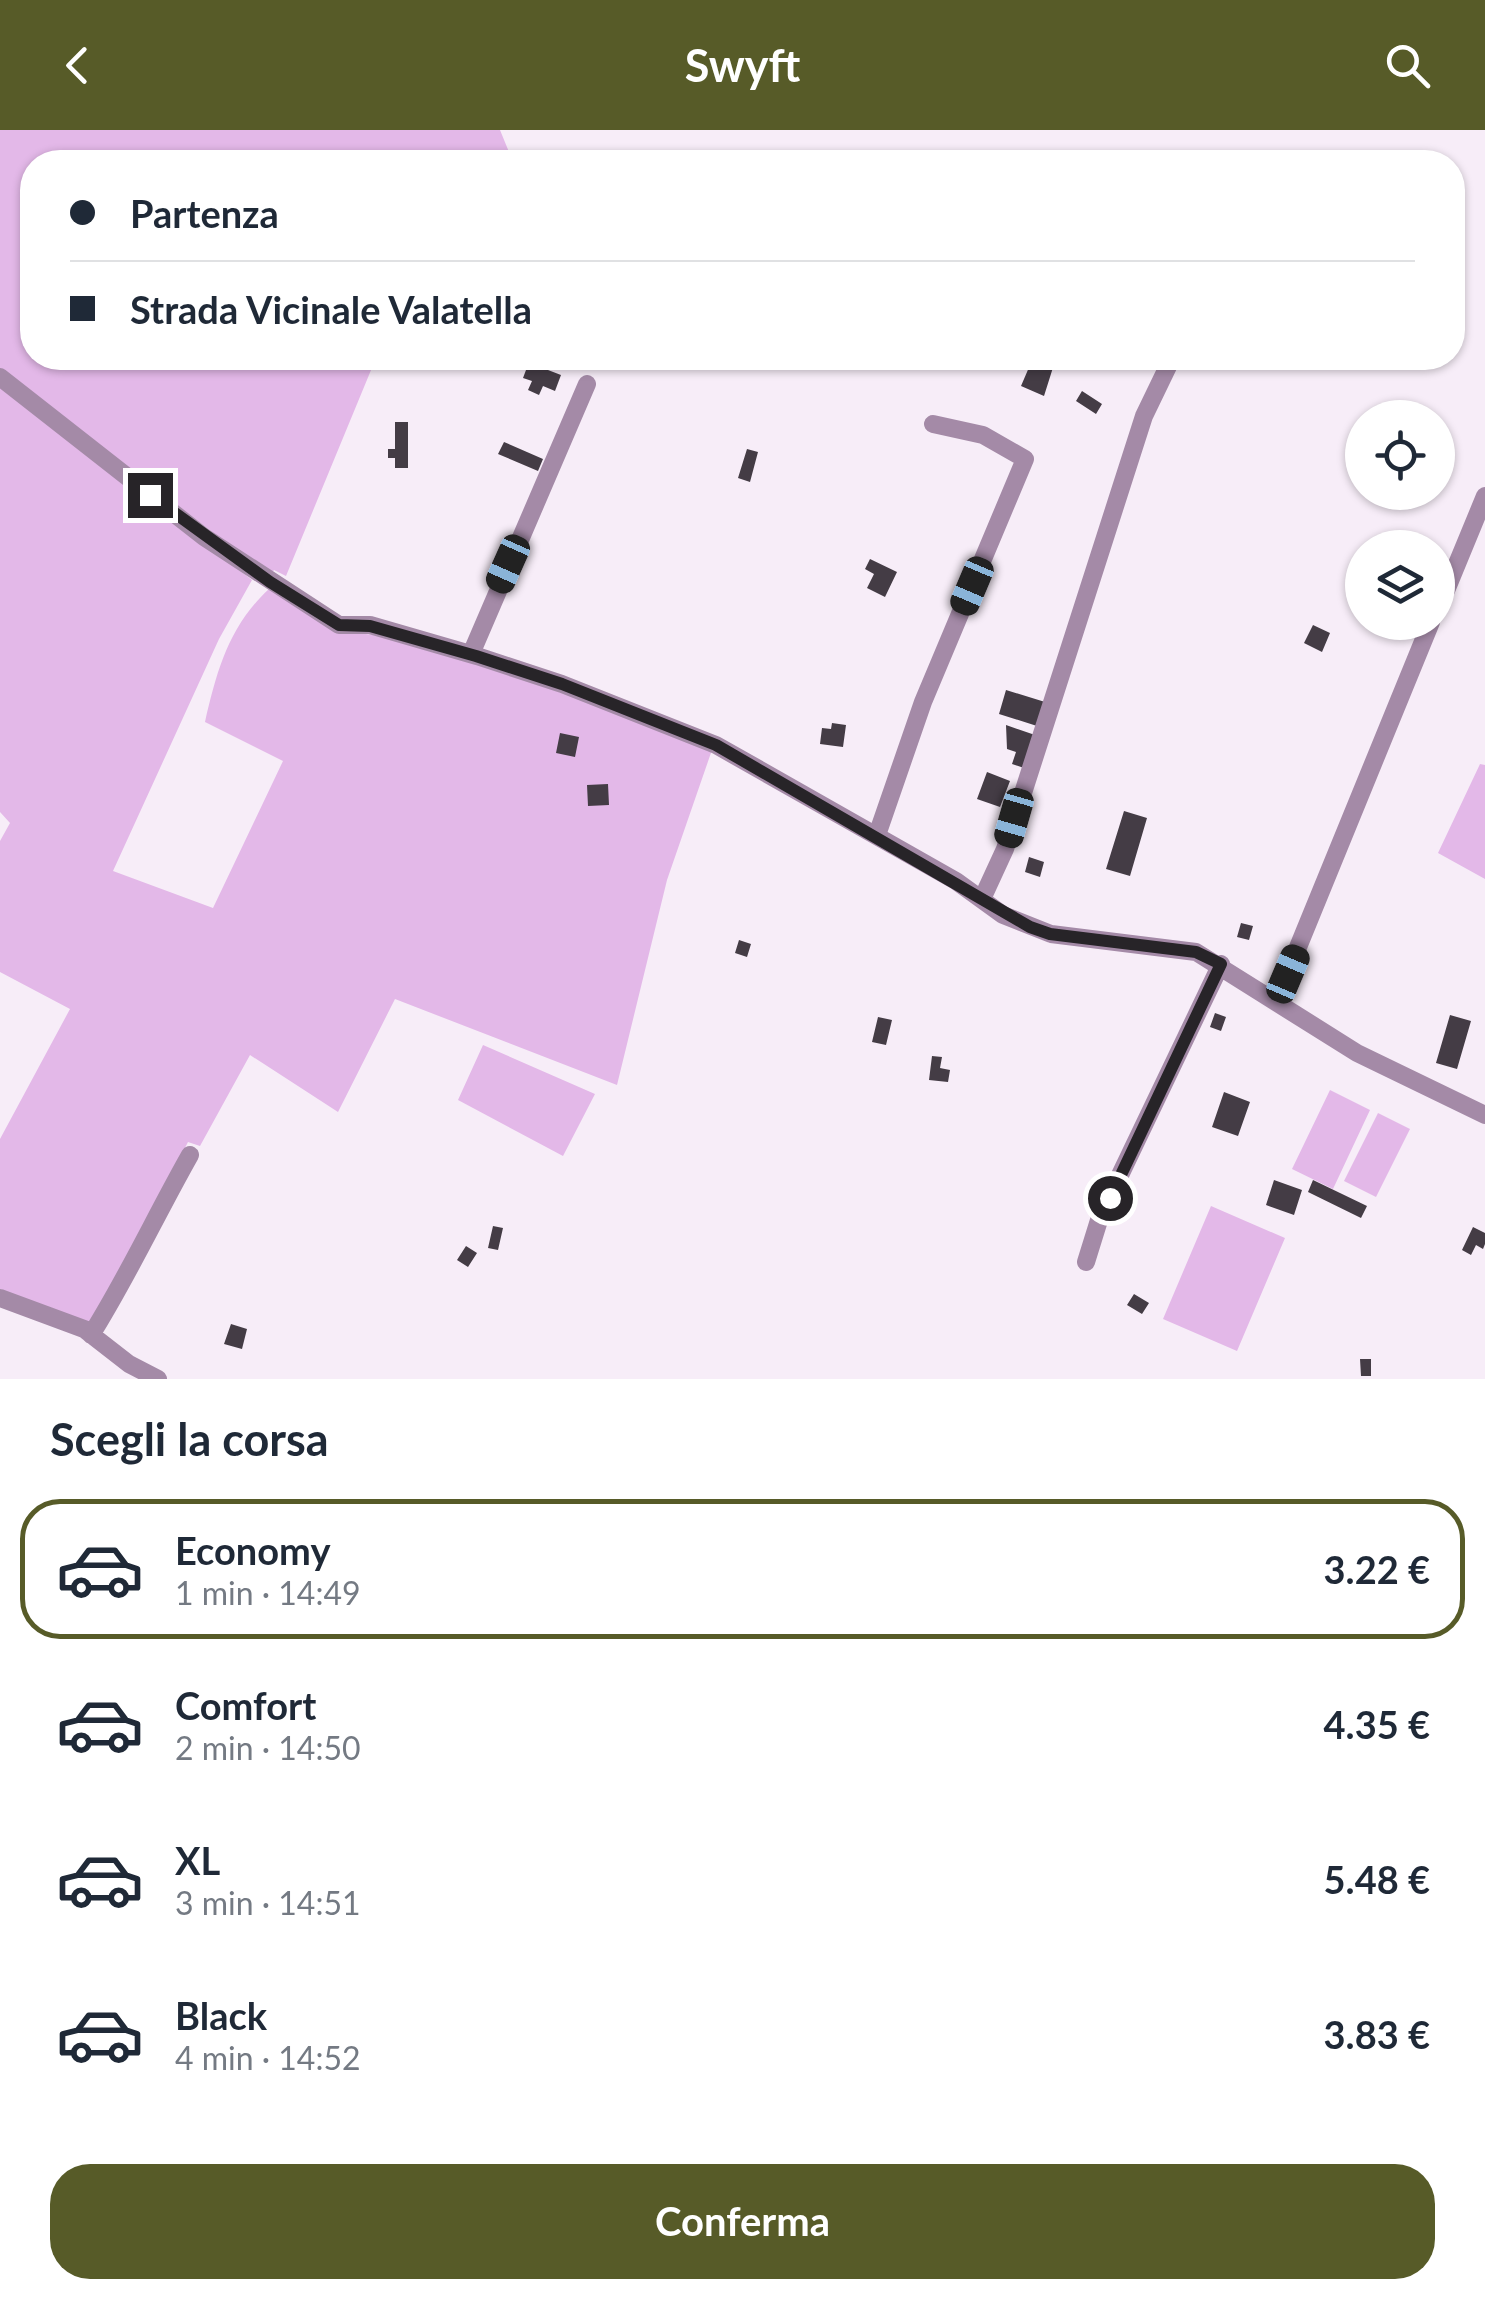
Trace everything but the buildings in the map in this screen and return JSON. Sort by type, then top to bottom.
[{"type":"street","points":[[982,899],[1005,849],[1144,416],[1166,370]]},
{"type":"street","points":[[0,377],[204,537],[339,625],[382,628],[471,654],[562,684],[716,745],[877,834],[1003,915],[1050,934],[1196,952],[1221,964],[1356,1053],[1485,1115]]},
{"type":"street","points":[[471,654],[587,384]]},
{"type":"street","points":[[877,834],[924,702],[1025,459],[983,435],[933,424]]},
{"type":"street","points":[[1455,569],[1485,496]]},
{"type":"street","points":[[1276,1001],[1424,640]]},
{"type":"street","points":[[1086,1262],[1100,1217],[1221,964]]},
{"type":"street","points":[[92,1335],[137,1261],[151,1224],[190,1154]]},
{"type":"street","points":[[0,1298],[92,1335],[158,1379]]},
{"type":"shaded area","points":[[0,130],[500,130],[508,150],[20,150],[20,370],[371,370],[286,576],[274,570],[270,576],[0,370]]},
{"type":"shaded area","points":[[0,383],[252,580],[219,639],[113,871],[213,908],[283,761],[205,722],[226,650],[244,618],[269,589],[331,629],[380,636],[473,661],[713,747],[667,880],[617,1085],[395,999],[338,1112],[250,1055],[200,1146],[188,1142],[94,1326],[0,1289],[0,1139],[70,1009],[0,972],[0,841],[10,823],[0,812]]},
{"type":"shaded area","points":[[1480,764],[1485,765],[1485,879],[1438,853]]},
{"type":"shaded area","points":[[483,1045],[595,1094],[563,1156],[458,1100]]},
{"type":"shaded area","points":[[1330,1090],[1370,1110],[1333,1189],[1292,1169]]},
{"type":"shaded area","points":[[1378,1113],[1410,1129],[1376,1197],[1344,1181]]},
{"type":"shaded area","points":[[1211,1206],[1285,1238],[1237,1351],[1163,1319]]},
{"type":"route","points":[[150,495],[204,537],[339,625],[393,631],[476,656],[562,684],[716,745],[877,834],[956,881],[1003,915],[1030,927],[1050,934],[1196,952],[1221,964],[1110,1198]]}]
